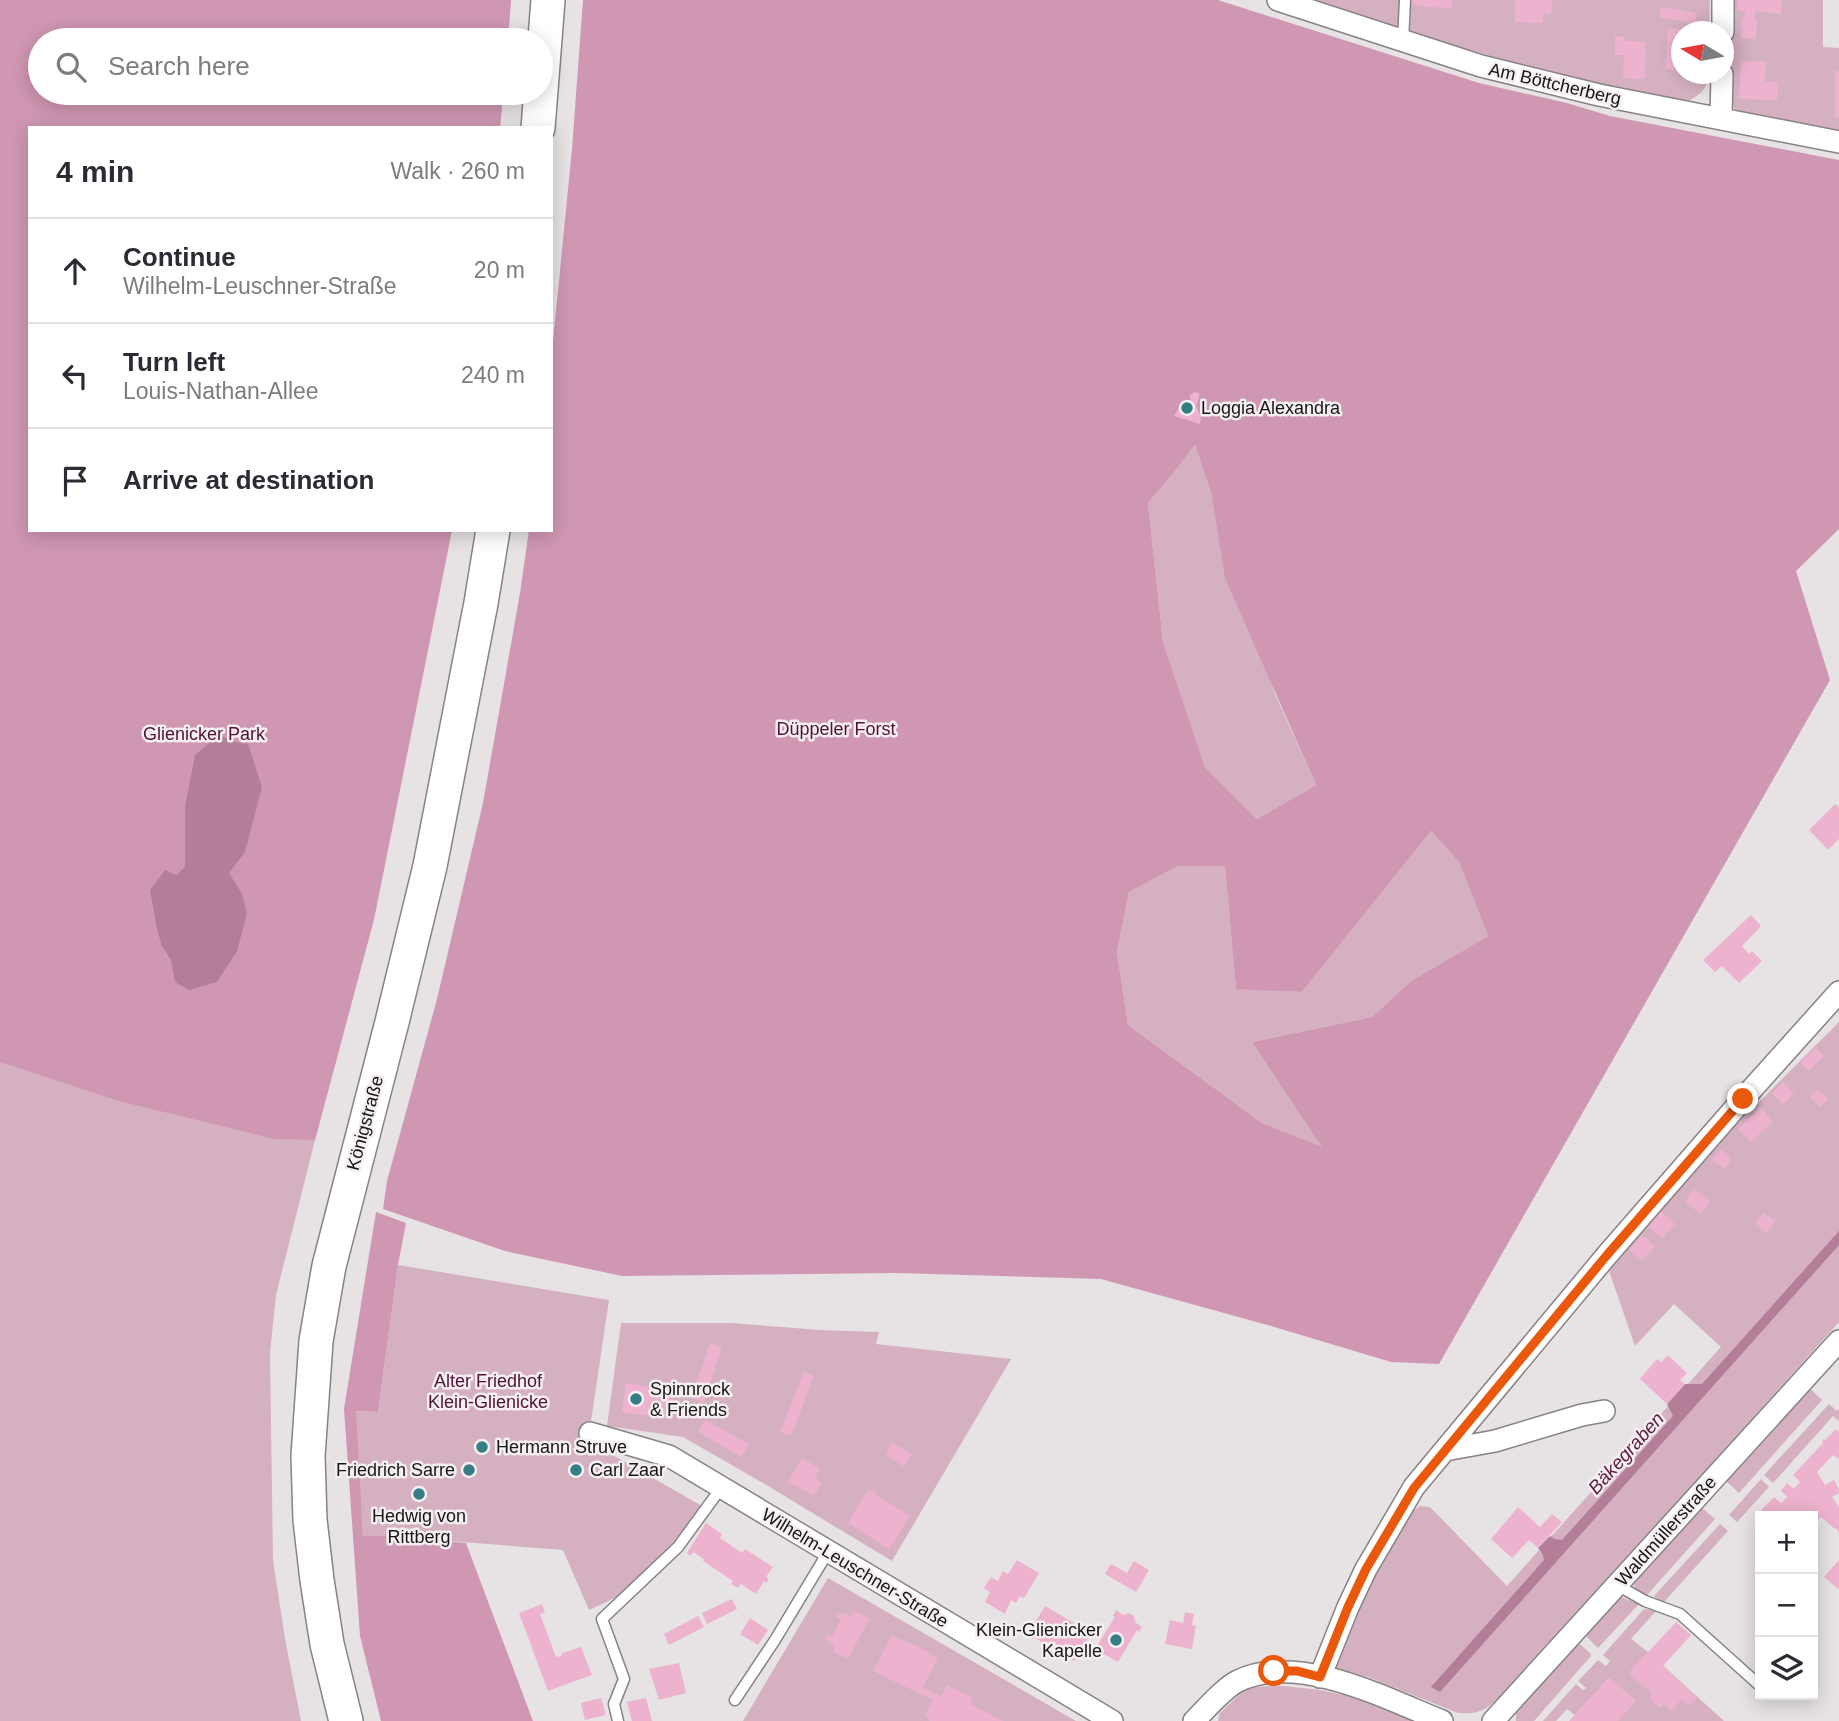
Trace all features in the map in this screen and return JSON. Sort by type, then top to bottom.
[{"type":"main road","points":[[546,28],[548,0]]},
{"type":"main road","points":[[538,126],[540,105]]},
{"type":"main road","name":"Königstraße","points":[[346,1721],[327,1644],[310,1520],[308,1456],[316,1341],[329,1266],[429,866],[493,532]]},
{"type":"street","points":[[1723,0],[1723,21]]},
{"type":"street","name":"Am Böttcherberg","points":[[1283,1],[1481,66],[1586,92],[1839,142]]},
{"type":"street","points":[[1721,118],[1722,84]]},
{"type":"street","points":[[1320,1677],[1348,1607],[1381,1541],[1414,1488],[1607,1255],[1839,992]]},
{"type":"street","name":"Waldmüllerstraße","points":[[1493,1721],[1839,1341]]},
{"type":"street","points":[[1445,1450],[1494,1441],[1604,1411]]},
{"type":"street","name":"Wilhelm-Leuschner-Straße","points":[[590,1433],[668,1456],[1112,1721]]},
{"type":"street","points":[[1195,1721],[1235,1682],[1274,1671],[1297,1671],[1355,1686],[1441,1721]]},
{"type":"lane","points":[[1404,41],[1405,0]]},
{"type":"lane","points":[[618,1721],[614,1704],[624,1679],[602,1619],[678,1547],[722,1488]]},
{"type":"lane","points":[[735,1700],[828,1552]]},
{"type":"lane","points":[[1617,1585],[1645,1601],[1680,1614],[1755,1681]]},
{"type":"green space","name":"Glienicker Park","points":[[0,0],[511,0],[509,28],[28,28],[28,105],[502,105],[500,126],[28,126],[28,532],[452,532],[374,919],[276,1295],[270,1353],[273,1560],[301,1721],[0,1721]]},
{"type":"green space","points":[[0,0],[511,0],[509,28],[28,28],[28,105],[502,105],[500,126],[28,126],[28,532],[452,532],[374,919],[315,1140],[274,1139],[119,1101],[0,1062]]},
{"type":"green space","name":"Düppeler Forst","points":[[583,0],[1218,0],[1479,83],[1567,103],[1610,116],[1839,160],[1839,529],[1796,571],[1830,680],[1439,1364],[1391,1362],[1101,1279],[896,1273],[622,1276],[505,1251],[383,1209],[387,1181],[437,999],[483,803],[529,532],[553,532],[553,342]],"holes":[[[1195,444],[1212,496],[1225,578],[1316,785],[1257,819],[1205,767],[1163,642],[1148,503]],[[1431,831],[1459,862],[1488,936],[1411,981],[1372,1017],[1252,1042],[1322,1147],[1262,1123],[1128,1025],[1117,952],[1129,892],[1177,866],[1225,866],[1236,989],[1302,992]]]},
{"type":"green space","points":[[1311,0],[1400,0],[1399,29]]},
{"type":"green space","points":[[1411,0],[1710,0],[1709,21],[1671,21],[1671,84],[1707,84],[1687,102],[1582,80],[1410,32]]},
{"type":"green space","points":[[1733,0],[1823,0],[1823,47],[1839,48],[1839,71],[1835,71],[1835,116],[1839,117],[1839,131],[1742,113],[1734,108],[1730,100],[1730,84],[1734,84]]},
{"type":"green space","points":[[1195,443],[1275,694],[1316,785],[1257,819],[1205,767],[1163,642],[1148,503]]},
{"type":"green space","points":[[1431,831],[1459,862],[1488,936],[1411,981],[1372,1017],[1252,1042],[1323,1148],[1262,1123],[1128,1025],[1117,952],[1129,892],[1177,865],[1225,866],[1236,988],[1302,992]]},
{"type":"green space","points":[[1839,1022],[1839,1322],[1505,1693],[1489,1706],[1474,1713],[1458,1713],[1368,1677],[1333,1667],[1368,1583],[1406,1516],[1420,1506],[1430,1507],[1507,1586],[1721,1347],[1674,1304],[1635,1346],[1609,1271],[1727,1134]]},
{"type":"green space","points":[[376,1212],[406,1223],[378,1412],[356,1411],[363,1536],[466,1543],[533,1721],[381,1721],[360,1636],[344,1409]]},
{"type":"green space","name":"Alter Friedhof Klein-Glienicke","points":[[398,1265],[609,1300],[588,1441],[702,1506],[671,1545],[619,1596],[589,1610],[563,1550],[363,1536],[355,1411],[378,1412]]},
{"type":"green space","points":[[621,1323],[731,1323],[879,1332],[876,1344],[1011,1359],[892,1561],[683,1437],[607,1426]]},
{"type":"green space","points":[[1808,1387],[1822,1400],[1739,1493],[1725,1480]]},
{"type":"green space","points":[[1829,1404],[1837,1411],[1839,1409],[1839,1421],[1833,1416],[1773,1483],[1764,1475]]},
{"type":"green space","points":[[1761,1479],[1769,1487],[1737,1522],[1729,1515]]},
{"type":"green space","points":[[1701,1507],[1715,1519],[1647,1595],[1640,1594],[1634,1586],[1635,1580]]},
{"type":"green space","points":[[1720,1524],[1728,1531],[1663,1603],[1654,1596]]},
{"type":"green space","points":[[828,1578],[1076,1721],[743,1721]]},
{"type":"green space","points":[[1621,1597],[1639,1604],[1598,1648],[1586,1636]]},
{"type":"green space","points":[[1644,1609],[1656,1611],[1631,1639],[1724,1721],[1582,1721],[1567,1709],[1556,1721],[1543,1721],[1576,1684],[1583,1690],[1586,1688],[1578,1681],[1598,1660],[1606,1666],[1610,1661],[1603,1655]]},
{"type":"green space","points":[[1578,1644],[1591,1656],[1534,1721],[1516,1721],[1516,1713]]},
{"type":"green space","points":[[1283,1686],[1348,1696],[1414,1721],[1218,1721],[1220,1713],[1247,1687]]},
{"type":"shaded area","points":[[219,735],[248,744],[262,787],[245,852],[229,873],[242,894],[247,914],[237,951],[217,982],[189,990],[175,982],[171,960],[162,946],[157,929],[150,890],[165,870],[177,875],[185,866],[185,807],[195,755]]},
{"type":"shaded area","name":"Bäkegraben","points":[[1839,1231],[1839,1245],[1440,1692],[1431,1687],[1544,1560],[1538,1548],[1550,1536],[1562,1540],[1673,1416],[1667,1404],[1685,1384],[1702,1384]]},
{"type":"building","points":[[1411,0],[1452,0],[1452,8],[1423,7],[1411,4]]},
{"type":"building","points":[[1515,0],[1552,0],[1551,14],[1543,13],[1543,23],[1515,22]]},
{"type":"building","points":[[1738,0],[1782,0],[1781,14],[1756,11],[1756,39],[1741,38],[1745,11],[1737,10]]},
{"type":"building","points":[[1661,7],[1697,13],[1696,21],[1659,17]]},
{"type":"building","points":[[1668,28],[1671,28],[1671,69],[1666,69]]},
{"type":"building","points":[[1615,36],[1624,37],[1624,41],[1646,42],[1645,79],[1623,78],[1624,55],[1615,55]]},
{"type":"building","points":[[1741,61],[1766,62],[1765,82],[1778,82],[1777,100],[1739,99]]},
{"type":"building","points":[[1835,71],[1839,71],[1839,117],[1835,117]]},
{"type":"building","name":"Loggia Alexandra","points":[[1199,393],[1196,406],[1201,416],[1200,424],[1174,416],[1179,407],[1191,403],[1190,395]]},
{"type":"building","points":[[1835,804],[1839,807],[1839,839],[1828,850],[1809,830]]},
{"type":"building","points":[[1751,915],[1761,926],[1742,946],[1749,954],[1752,951],[1762,961],[1739,983],[1722,966],[1715,972],[1703,960]]},
{"type":"building","points":[[1816,1047],[1824,1056],[1808,1071],[1800,1062]]},
{"type":"building","points":[[1783,1082],[1794,1093],[1783,1104],[1772,1093]]},
{"type":"building","points":[[1818,1089],[1828,1099],[1820,1107],[1810,1097]]},
{"type":"building","points":[[1760,1107],[1773,1121],[1751,1142],[1738,1129]]},
{"type":"building","points":[[1721,1149],[1732,1159],[1724,1169],[1712,1160]]},
{"type":"building","points":[[1695,1189],[1710,1202],[1700,1214],[1685,1201]]},
{"type":"building","points":[[1661,1211],[1675,1224],[1662,1238],[1648,1226]]},
{"type":"building","points":[[1764,1213],[1776,1221],[1767,1233],[1755,1224]]},
{"type":"building","points":[[1642,1235],[1655,1246],[1642,1261],[1629,1250]]},
{"type":"building","points":[[710,1343],[722,1347],[704,1402],[691,1398]]},
{"type":"building","points":[[1668,1355],[1687,1373],[1680,1380],[1685,1384],[1667,1404],[1640,1379],[1657,1359],[1661,1362]]},
{"type":"building","points":[[804,1372],[814,1376],[791,1436],[780,1432]]},
{"type":"building","points":[[626,1383],[674,1391],[670,1419],[622,1412]]},
{"type":"building","points":[[705,1420],[749,1444],[742,1457],[698,1432]]},
{"type":"building","points":[[1836,1429],[1839,1432],[1839,1459],[1833,1455],[1817,1472],[1825,1485],[1834,1480],[1839,1489],[1839,1493],[1832,1497],[1839,1507],[1839,1533],[1821,1517],[1818,1520],[1818,1511],[1761,1510],[1774,1497],[1781,1503],[1787,1497],[1781,1491],[1787,1483],[1794,1489],[1800,1482],[1793,1475]]},
{"type":"building","points":[[892,1442],[912,1454],[904,1467],[885,1454]]},
{"type":"building","points":[[802,1458],[820,1469],[815,1478],[822,1483],[814,1496],[788,1482]]},
{"type":"building","points":[[868,1490],[877,1493],[876,1495],[910,1516],[889,1549],[848,1523]]},
{"type":"building","points":[[1518,1507],[1540,1527],[1552,1514],[1562,1522],[1538,1548],[1529,1540],[1512,1558],[1491,1539]]},
{"type":"building","points":[[706,1523],[722,1534],[720,1538],[742,1553],[745,1549],[773,1567],[766,1577],[769,1579],[766,1583],[764,1581],[756,1594],[741,1584],[738,1588],[731,1584],[733,1581],[703,1561],[704,1559],[693,1552],[691,1556],[687,1553]]},
{"type":"building","points":[[1017,1560],[1039,1573],[1024,1598],[1020,1596],[1016,1603],[1011,1600],[1005,1614],[985,1602],[990,1592],[984,1588],[991,1577],[998,1581],[1003,1571],[1008,1574]]},
{"type":"building","points":[[1839,1560],[1839,1587],[1838,1589],[1824,1577]]},
{"type":"building","points":[[1134,1561],[1149,1570],[1136,1592],[1105,1574],[1111,1564],[1127,1573]]},
{"type":"building","points":[[732,1599],[737,1609],[707,1624],[702,1613]]},
{"type":"building","points":[[542,1604],[545,1612],[540,1614],[556,1657],[581,1647],[592,1675],[548,1691],[519,1613]]},
{"type":"building","points":[[1045,1606],[1091,1633],[1074,1661],[1028,1634]]},
{"type":"building","name":"Klein-Glienicker Kapelle","points":[[1116,1610],[1123,1615],[1129,1613],[1134,1616],[1135,1622],[1142,1627],[1139,1632],[1137,1630],[1118,1662],[1095,1649],[1115,1617],[1113,1616]]},
{"type":"building","points":[[854,1611],[869,1619],[848,1659],[833,1651],[835,1647],[825,1639],[827,1635],[832,1637],[841,1620],[836,1617],[839,1613],[851,1617]]},
{"type":"building","points":[[1185,1612],[1194,1614],[1192,1625],[1196,1626],[1192,1649],[1165,1644],[1170,1620],[1183,1623]]},
{"type":"building","points":[[698,1616],[704,1627],[669,1645],[664,1634]]},
{"type":"building","points":[[750,1618],[768,1630],[758,1645],[740,1634]]},
{"type":"building","points":[[1676,1622],[1691,1635],[1663,1666],[1697,1697],[1688,1704],[1682,1699],[1671,1711],[1663,1704],[1660,1708],[1649,1698],[1652,1694],[1629,1673]]},
{"type":"building","points":[[892,1635],[938,1658],[923,1687],[941,1696],[947,1685],[973,1698],[970,1704],[1003,1721],[929,1721],[925,1716],[933,1700],[873,1671]]},
{"type":"building","points":[[679,1663],[686,1693],[659,1700],[649,1669]]},
{"type":"building","points":[[1609,1677],[1636,1701],[1618,1721],[1569,1721]]},
{"type":"building","points":[[601,1698],[606,1715],[585,1720],[581,1703]]},
{"type":"building","points":[[646,1698],[652,1721],[632,1721],[627,1702]]},
{"type":"place","name":"Loggia Alexandra","points":[[1187,408]]},
{"type":"place","name":"Spinnrock & Friends","points":[[636,1399]]},
{"type":"place","name":"Hermann Struve","points":[[482,1447]]},
{"type":"place","name":"Friedrich Sarre","points":[[469,1470]]},
{"type":"place","name":"Carl Zaar","points":[[576,1470]]},
{"type":"place","name":"Hedwig von Rittberg","points":[[419,1494]]},
{"type":"place","name":"Klein-Glienicker Kapelle","points":[[1116,1640]]},
{"type":"route","points":[[1274,1671],[1297,1671],[1320,1677],[1366,1569],[1414,1488],[1607,1255],[1743,1099]]}]
